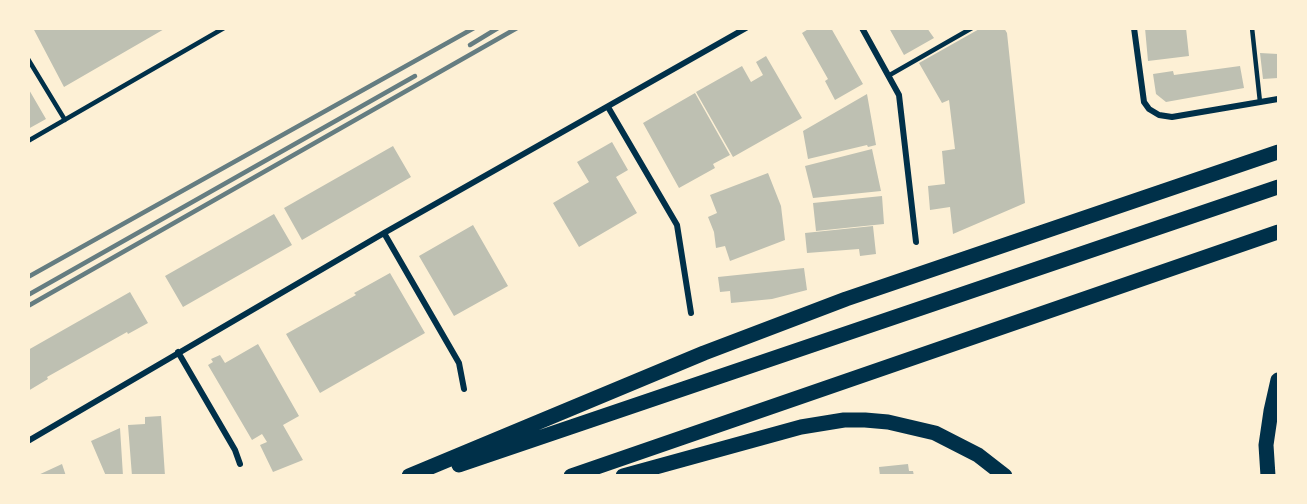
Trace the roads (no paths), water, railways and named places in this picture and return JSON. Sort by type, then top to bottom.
[{"type":"highway","points":[[409,476],[704,353],[846,298],[1278,152]]},
{"type":"highway","points":[[428,476],[1278,187]]},
{"type":"highway","points":[[571,476],[1278,232]]},
{"type":"highway","points":[[1268,476],[1266,445],[1278,380]]},
{"type":"highway","points":[[624,476],[801,427],[844,420],[865,420],[888,422],[935,433],[978,455],[1005,476]]},
{"type":"street","points":[[28,441],[126,386],[178,352],[384,233],[746,28]]},
{"type":"street","points":[[862,28],[899,95],[916,242]]},
{"type":"street","points":[[1134,28],[1141,91],[1144,102],[1154,112],[1172,117],[1278,99]]},
{"type":"street","points":[[608,107],[678,225],[691,313]]},
{"type":"street","points":[[384,233],[459,363],[464,389]]},
{"type":"street","points":[[178,352],[235,450],[240,464]]},
{"type":"lane","points":[[28,141],[224,28]]},
{"type":"lane","points":[[888,76],[972,28]]},
{"type":"lane","points":[[1252,28],[1260,102]]},
{"type":"lane","points":[[28,59],[65,120]]},
{"type":"railway","points":[[28,277],[474,28]]},
{"type":"railway","points":[[470,45],[498,28]]},
{"type":"railway","points":[[28,306],[517,28]]},
{"type":"railway","points":[[28,295],[415,76]]}]
